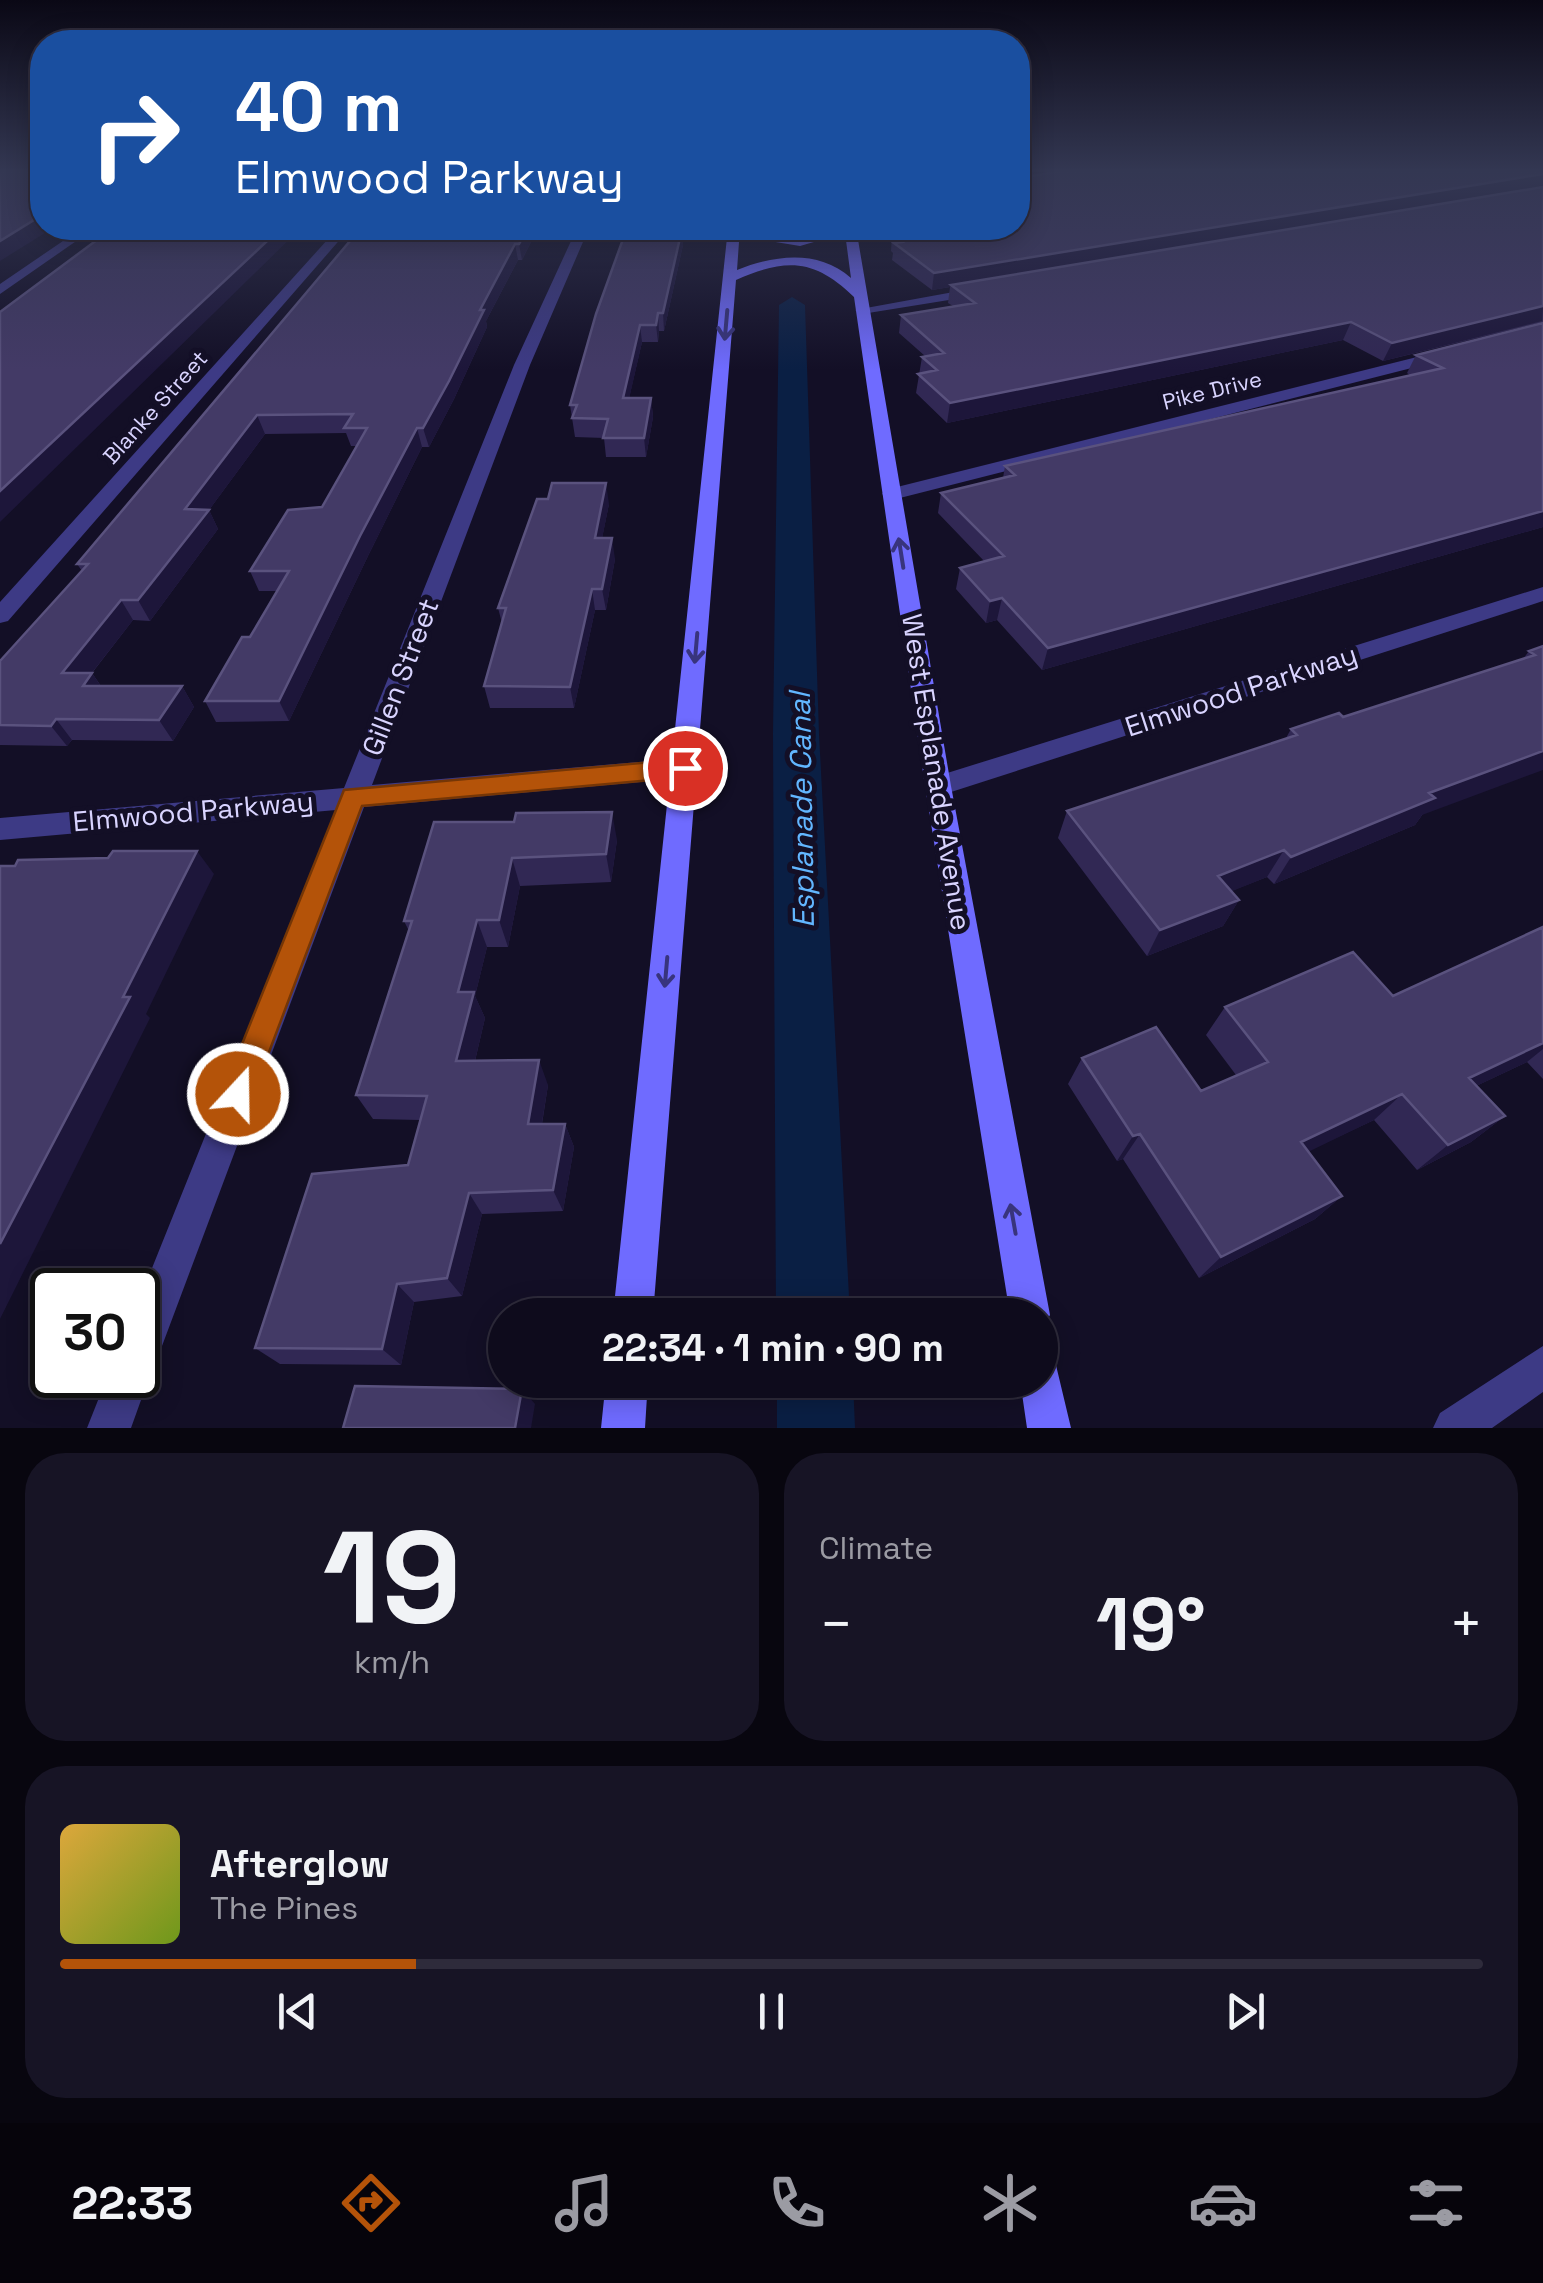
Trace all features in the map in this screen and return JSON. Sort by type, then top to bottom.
[{"type":"main road","points":[[635,1298],[733,240]]},
{"type":"main road","name":"West Esplanade Avenue","points":[[852,240],[938,786],[1027,1298]]},
{"type":"main road","points":[[730,278],[776,262],[804,261],[831,269],[861,302]]},
{"type":"main road","points":[[622,1428],[625,1398]]},
{"type":"main road","points":[[1044,1398],[1049,1428]]},
{"type":"street","points":[[0,290],[72,240]]},
{"type":"street","name":"Blanke Street","points":[[0,616],[333,240]]},
{"type":"street","name":"Gillen Street","points":[[160,1297],[522,365],[578,240]]},
{"type":"street","points":[[861,302],[1001,288]]},
{"type":"street","name":"Pike Drive","points":[[892,494],[1466,350]]},
{"type":"street","name":"Elmwood Parkway","points":[[938,786],[1543,594]]},
{"type":"street","name":"Elmwood Parkway","points":[[0,828],[685,768]]},
{"type":"street","points":[[1456,1428],[1543,1366]]},
{"type":"street","points":[[109,1428],[121,1398]]},
{"type":"building","points":[[1158,237],[934,273],[894,243],[902,242],[899,240]]},
{"type":"building","points":[[1243,237],[1543,237],[1543,306],[1392,343],[1351,322],[950,403],[918,374],[937,370],[922,357],[944,353],[901,315],[975,303],[951,285]]},
{"type":"building","points":[[97,240],[268,240],[0,491],[0,312]]},
{"type":"building","points":[[351,240],[521,240],[515,244],[480,310],[484,310],[449,381],[423,428],[417,428],[360,536],[279,701],[205,701],[242,637],[250,637],[289,571],[250,571],[288,510],[322,507],[367,428],[344,428],[353,414],[257,415],[185,509],[209,510],[138,600],[121,600],[62,673],[92,673],[83,686],[182,686],[159,720],[56,719],[51,726],[0,725],[0,661],[88,564],[77,564]]},
{"type":"building","points":[[623,240],[680,240],[663,313],[658,313],[656,325],[640,325],[623,398],[651,398],[644,438],[603,438],[608,419],[572,418],[577,405],[570,405]]},
{"type":"building","points":[[1543,323],[1543,511],[1048,648],[1002,598],[990,601],[960,568],[1004,556],[941,493],[1015,475],[1005,466],[1443,368],[1416,355]]},
{"type":"building","points":[[552,483],[606,483],[595,538],[612,538],[602,589],[592,589],[570,687],[484,686],[506,608],[498,608],[537,499],[548,499]]},
{"type":"building","points":[[1543,646],[1543,751],[1429,793],[1435,798],[1291,857],[1284,850],[1218,876],[1239,900],[1160,930],[1067,811],[1297,735],[1291,729],[1339,713],[1343,717],[1535,655],[1529,651]]},
{"type":"building","points":[[612,812],[606,854],[512,858],[499,920],[477,920],[458,992],[474,992],[456,1061],[539,1060],[528,1124],[565,1124],[553,1190],[469,1193],[447,1278],[397,1284],[382,1349],[255,1348],[312,1174],[408,1165],[427,1096],[356,1095],[412,921],[404,921],[434,822],[514,822],[516,813]]},
{"type":"building","points":[[113,851],[197,851],[123,997],[130,997],[0,1244],[0,866],[15,866],[18,860],[108,858]]},
{"type":"building","points":[[1543,927],[1543,1043],[1469,1078],[1505,1116],[1448,1145],[1402,1094],[1301,1142],[1342,1196],[1221,1257],[1140,1134],[1133,1136],[1082,1058],[1156,1027],[1201,1091],[1268,1062],[1225,1007],[1353,952],[1393,996]]},
{"type":"building","points":[[355,1386],[488,1388],[488,1398],[520,1398],[515,1428],[343,1428]]},
{"type":"waterway","name":"Esplanade Canal","points":[[792,305],[796,734],[813,1298]]},
{"type":"waterway","name":"Esplanade Canal","points":[[815,1398],[816,1428]]},
{"type":"route","points":[[238,1094],[353,797],[685,768]]}]
